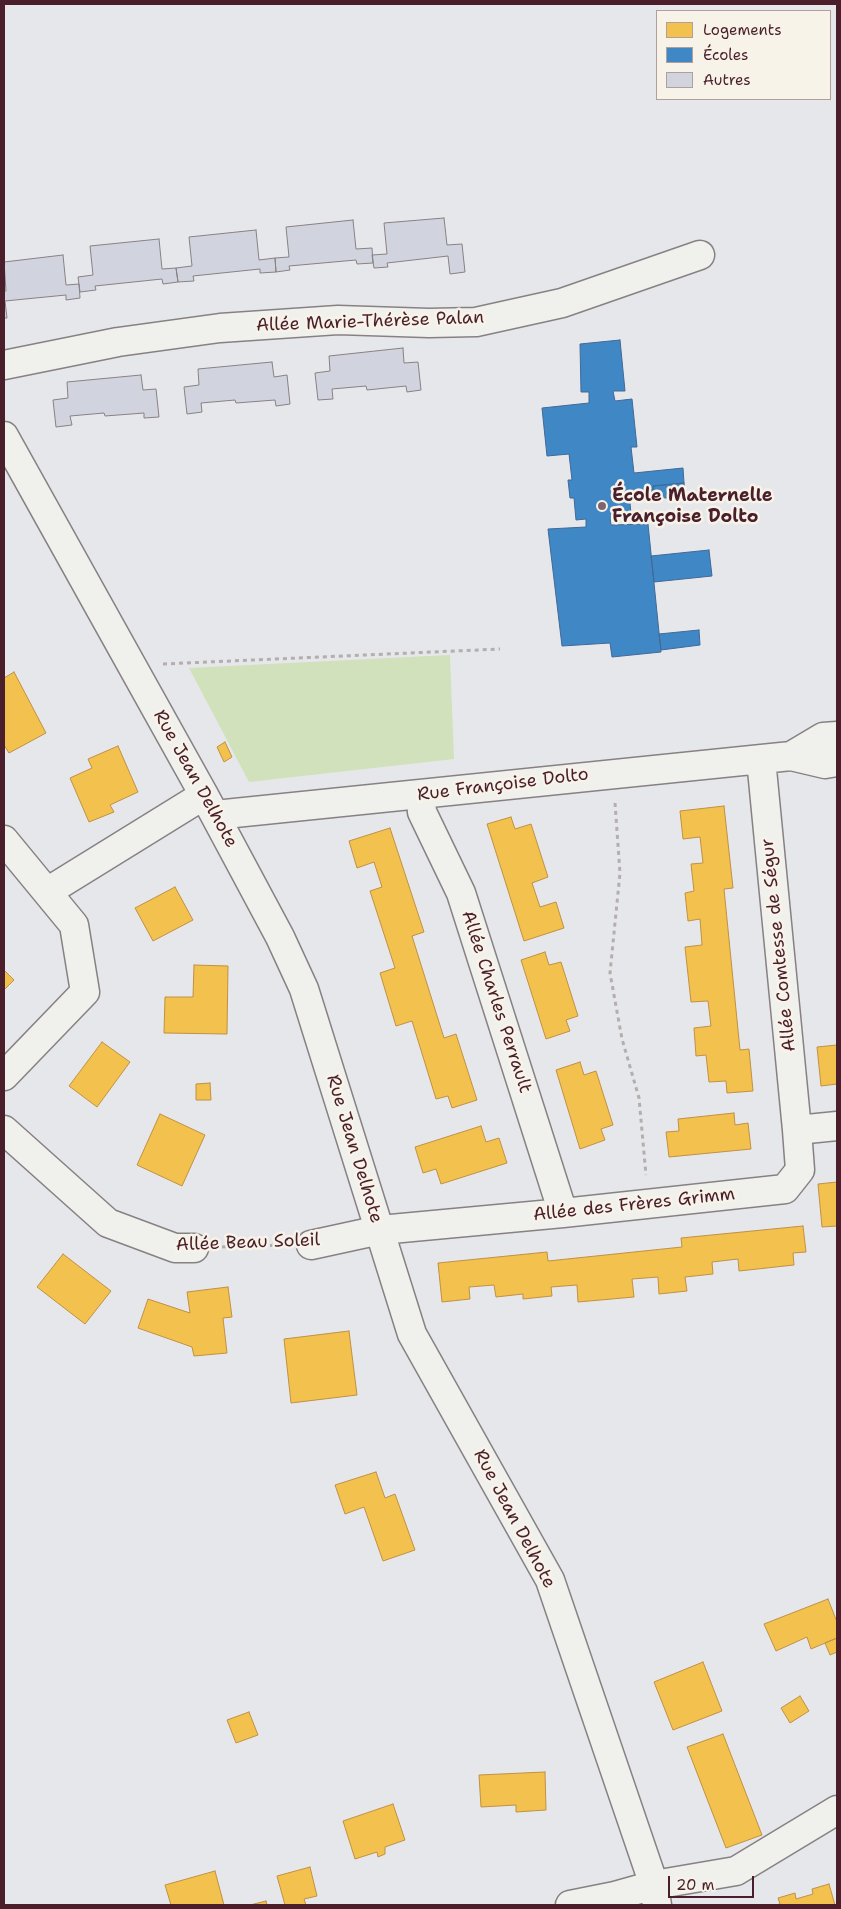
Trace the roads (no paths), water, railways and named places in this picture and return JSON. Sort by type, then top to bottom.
[{"type":"street","name":"Allée Marie-Thérèse Palan","points":[[4,366],[118,342],[220,328],[338,320],[429,324],[476,322],[562,303],[700,256]]},
{"type":"street","name":"Rue Jean Delhote","points":[[4,436],[210,805],[280,937],[304,989],[412,1334],[550,1580],[656,1895]]},
{"type":"street","name":"Rue Françoise Dolto","points":[[791,756],[823,738],[837,736]]},
{"type":"street","name":"Rue Françoise Dolto","points":[[210,805],[421,795],[613,773],[791,756],[825,764],[837,762]]},
{"type":"street","name":"Allée Comtesse de Ségur","points":[[761,759],[797,1130]]},
{"type":"street","name":"Allée Charles Perrault","points":[[421,795],[422,812],[461,893],[563,1213]]},
{"type":"street","points":[[47,892],[210,805]]},
{"type":"street","points":[[4,840],[74,924],[85,992],[4,1076]]},
{"type":"street","points":[[797,1130],[837,1126]]},
{"type":"street","name":"Allée Beau Soleil","points":[[4,1130],[108,1223],[175,1248],[194,1248]]},
{"type":"street","name":"Allée des Frères Grimm","points":[[380,1230],[563,1213],[785,1189],[800,1170],[797,1130]]},
{"type":"street","name":"Allée Beau Soleil","points":[[311,1245],[380,1230]]},
{"type":"street","points":[[570,1905],[615,1896],[656,1895],[736,1871],[837,1810]]},
{"type":"place","name":"École Maternelle Françoise Dolto","points":[[602,506]]}]
